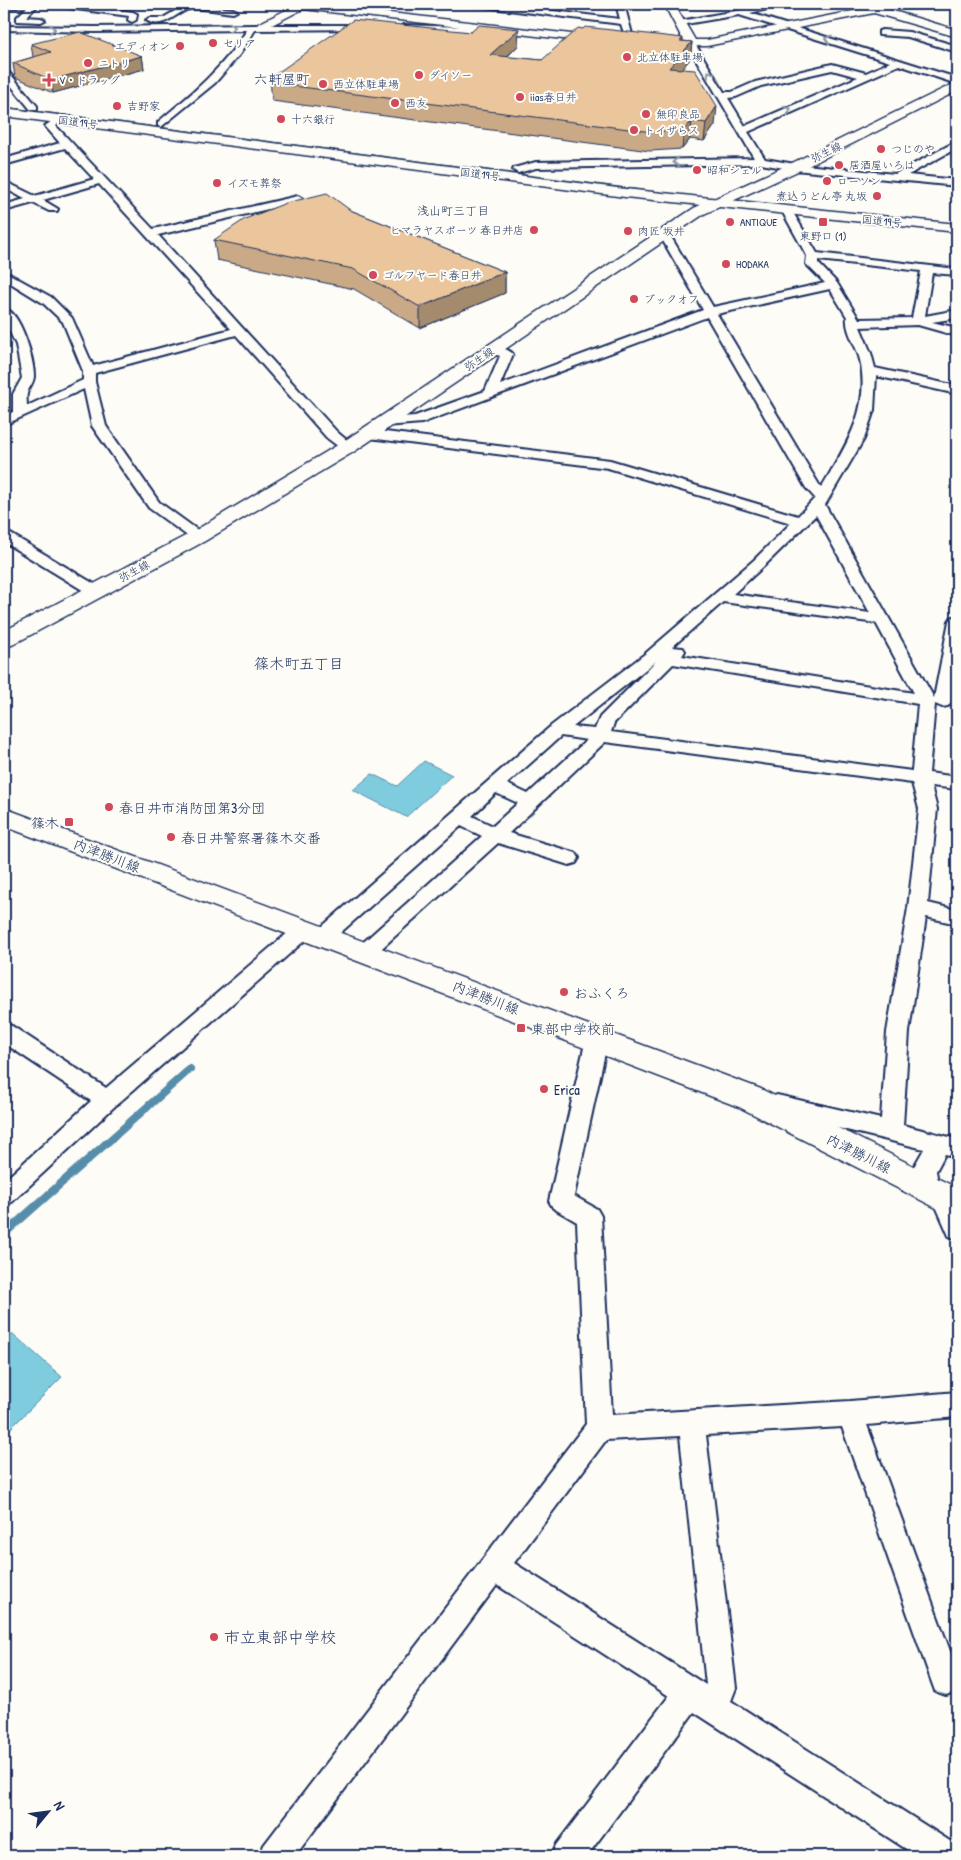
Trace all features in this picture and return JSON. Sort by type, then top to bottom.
[{"type":"main road","points":[[288,4],[492,30],[636,44],[707,43],[789,28],[805,22],[874,10]]},
{"type":"main road","points":[[669,4],[691,44]]},
{"type":"main road","points":[[862,4],[874,10],[956,32]]},
{"type":"main road","points":[[257,27],[303,5]]},
{"type":"main road","name":"弥生線","points":[[4,640],[198,537],[348,447],[699,211],[795,167],[957,86]]},
{"type":"main road","name":"国道19号","points":[[4,104],[730,196],[957,220]]},
{"type":"main road","name":"国道19号","points":[[4,112],[715,204],[957,228]]},
{"type":"main road","name":"内津勝川線","points":[[4,817],[597,1038],[750,1098],[943,1196]]},
{"type":"street","points":[[34,4],[20,19],[73,21],[165,20],[190,6]]},
{"type":"street","points":[[4,6],[38,4]]},
{"type":"street","points":[[53,4],[133,14],[132,20]]},
{"type":"street","points":[[169,4],[237,9],[205,28]]},
{"type":"street","points":[[368,14],[386,4]]},
{"type":"street","points":[[477,4],[624,22]]},
{"type":"street","points":[[620,4],[624,22],[636,44]]},
{"type":"street","points":[[680,22],[785,4]]},
{"type":"street","points":[[722,7],[957,81]]},
{"type":"street","points":[[873,36],[912,20]]},
{"type":"street","points":[[161,124],[212,81],[257,27]]},
{"type":"street","points":[[4,28],[69,30],[374,27]]},
{"type":"street","points":[[393,27],[492,30]]},
{"type":"street","points":[[882,33],[909,35],[957,49]]},
{"type":"street","points":[[845,45],[863,39]]},
{"type":"street","points":[[914,47],[931,41]]},
{"type":"street","points":[[691,44],[761,161]]},
{"type":"street","points":[[880,57],[897,52]]},
{"type":"street","points":[[744,130],[896,63]]},
{"type":"street","points":[[919,70],[934,64]]},
{"type":"street","points":[[723,95],[733,95],[758,84],[832,67],[866,76]]},
{"type":"street","points":[[4,72],[34,108]]},
{"type":"street","points":[[59,119],[50,126],[151,234],[332,435],[348,447]]},
{"type":"street","points":[[4,162],[66,144]]},
{"type":"street","points":[[897,177],[957,144]]},
{"type":"street","points":[[940,154],[957,155]]},
{"type":"street","points":[[518,170],[536,165],[761,161],[795,167],[957,183]]},
{"type":"street","points":[[4,208],[100,180]]},
{"type":"street","points":[[4,184],[53,209]]},
{"type":"street","points":[[151,234],[298,199]]},
{"type":"street","points":[[727,598],[802,522],[822,507],[834,504],[866,442],[876,412],[874,372],[852,323],[853,316],[833,285],[812,264],[813,256],[787,211]]},
{"type":"street","points":[[664,234],[813,488],[882,619],[938,702]]},
{"type":"street","points":[[813,256],[957,272]]},
{"type":"street","points":[[916,321],[927,269]]},
{"type":"street","points":[[4,274],[57,308],[68,321],[89,376],[100,426],[154,505],[198,537]]},
{"type":"street","points":[[386,422],[417,420],[709,312],[734,305],[833,285]]},
{"type":"street","points":[[11,300],[33,292]]},
{"type":"street","points":[[4,312],[11,319],[22,345],[28,378],[20,394],[20,414]]},
{"type":"street","points":[[852,323],[916,321],[957,314]]},
{"type":"street","points":[[916,321],[957,332]]},
{"type":"street","points":[[4,421],[89,376],[238,331]]},
{"type":"street","points":[[490,393],[507,354],[494,350]]},
{"type":"street","points":[[874,372],[957,390]]},
{"type":"street","points":[[369,434],[610,464],[802,522]]},
{"type":"street","points":[[4,1195],[107,1100],[459,817],[557,730],[660,657],[727,598],[822,507]]},
{"type":"street","points":[[4,536],[95,592]]},
{"type":"street","points":[[727,598],[882,619]]},
{"type":"street","points":[[891,1130],[898,1032],[918,908],[928,809],[920,778],[957,621]]},
{"type":"street","points":[[660,657],[938,702]]},
{"type":"street","points":[[365,952],[495,836],[601,736],[606,721],[660,657]]},
{"type":"street","points":[[557,730],[957,783]]},
{"type":"street","points":[[494,786],[530,802]]},
{"type":"street","points":[[459,817],[495,836],[569,858]]},
{"type":"street","points":[[918,908],[957,917]]},
{"type":"street","points":[[4,1032],[107,1100]]},
{"type":"street","points":[[275,1856],[599,1428],[589,1216],[561,1201],[597,1038]]},
{"type":"street","points":[[750,1098],[891,1130],[948,1146],[924,1170],[943,1196],[957,1229]]},
{"type":"street","points":[[599,1428],[850,1414],[957,1404]]},
{"type":"street","points":[[850,1414],[946,1680]]},
{"type":"street","points":[[567,1856],[702,1700],[721,1688],[692,1424]]},
{"type":"street","points":[[493,1566],[945,1856]]},
{"type":"green space","points":[[4,107],[689,196],[637,190]]},
{"type":"water","points":[[424,761],[452,775],[406,817],[353,790],[372,774],[397,786]]},
{"type":"water","points":[[13,1334],[62,1377],[4,1435],[4,1343]]},
{"type":"building","points":[[353,20],[471,32],[479,25],[519,29],[490,55],[542,60],[578,28],[583,29],[585,27],[683,38],[680,41],[692,42],[669,68],[695,70],[717,106],[706,123],[692,121],[684,130],[652,132],[270,83],[277,79],[270,78]]},
{"type":"building","points":[[80,32],[142,56],[51,80],[13,63],[51,52],[31,44]]},
{"type":"building","name":"ゴルフヤード春日井","points":[[327,193],[350,210],[505,272],[420,307],[353,269],[214,240],[245,219],[286,203]]},
{"type":"waterway","points":[[4,1234],[190,1069]]},
{"type":"place","name":"セリア","points":[[213,43]]},
{"type":"place","name":"エディオン","points":[[180,46]]},
{"type":"place","name":"北立体駐車場","points":[[627,57]]},
{"type":"place","name":"ニトリ","points":[[88,63]]},
{"type":"place","name":"ダイソー","points":[[419,75]]},
{"type":"place","name":"V・ドラッグ","points":[[49,80]]},
{"type":"place","name":"西立体駐車場","points":[[323,84]]},
{"type":"place","name":"iias春日井","points":[[520,97]]},
{"type":"place","name":"西友","points":[[395,103]]},
{"type":"place","name":"吉野家","points":[[117,106]]},
{"type":"place","name":"無印良品","points":[[646,114]]},
{"type":"place","name":"十六銀行","points":[[281,119]]},
{"type":"place","name":"トイザらス","points":[[634,130]]},
{"type":"place","name":"つじのや","points":[[881,149]]},
{"type":"place","name":"居酒屋いろは","points":[[839,165]]},
{"type":"place","name":"昭和シェル","points":[[697,170]]},
{"type":"place","name":"ローソン","points":[[827,181]]},
{"type":"place","name":"イズモ葬祭","points":[[217,183]]},
{"type":"place","name":"煮込うどん亭 丸坂","points":[[877,196]]},
{"type":"place","name":"ANTIQUE","points":[[730,222]]},
{"type":"place","name":"東野口 (1)","points":[[823,222]]},
{"type":"place","name":"ヒマラヤスポーツ 春日井店","points":[[534,230]]},
{"type":"place","name":"肉匠 坂井","points":[[628,231]]},
{"type":"place","name":"HODAKA","points":[[726,264]]},
{"type":"place","name":"ゴルフヤード春日井","points":[[373,275]]},
{"type":"place","name":"ブックオフ","points":[[634,299]]},
{"type":"place","name":"春日井市消防団第3分団","points":[[109,807]]},
{"type":"place","name":"篠木","points":[[69,822]]},
{"type":"place","name":"春日井警察署篠木交番","points":[[171,837]]},
{"type":"place","name":"おふくろ","points":[[564,992]]},
{"type":"place","name":"東部中学校前","points":[[521,1028]]},
{"type":"place","name":"Erica","points":[[544,1089]]},
{"type":"place","name":"市立東部中学校","points":[[214,1637]]},
{"type":"district","name":"六軒屋町","points":[[282,78]]},
{"type":"district","name":"浅山町三丁目","points":[[453,210]]},
{"type":"district","name":"篠木町五丁目","points":[[299,663]]}]
